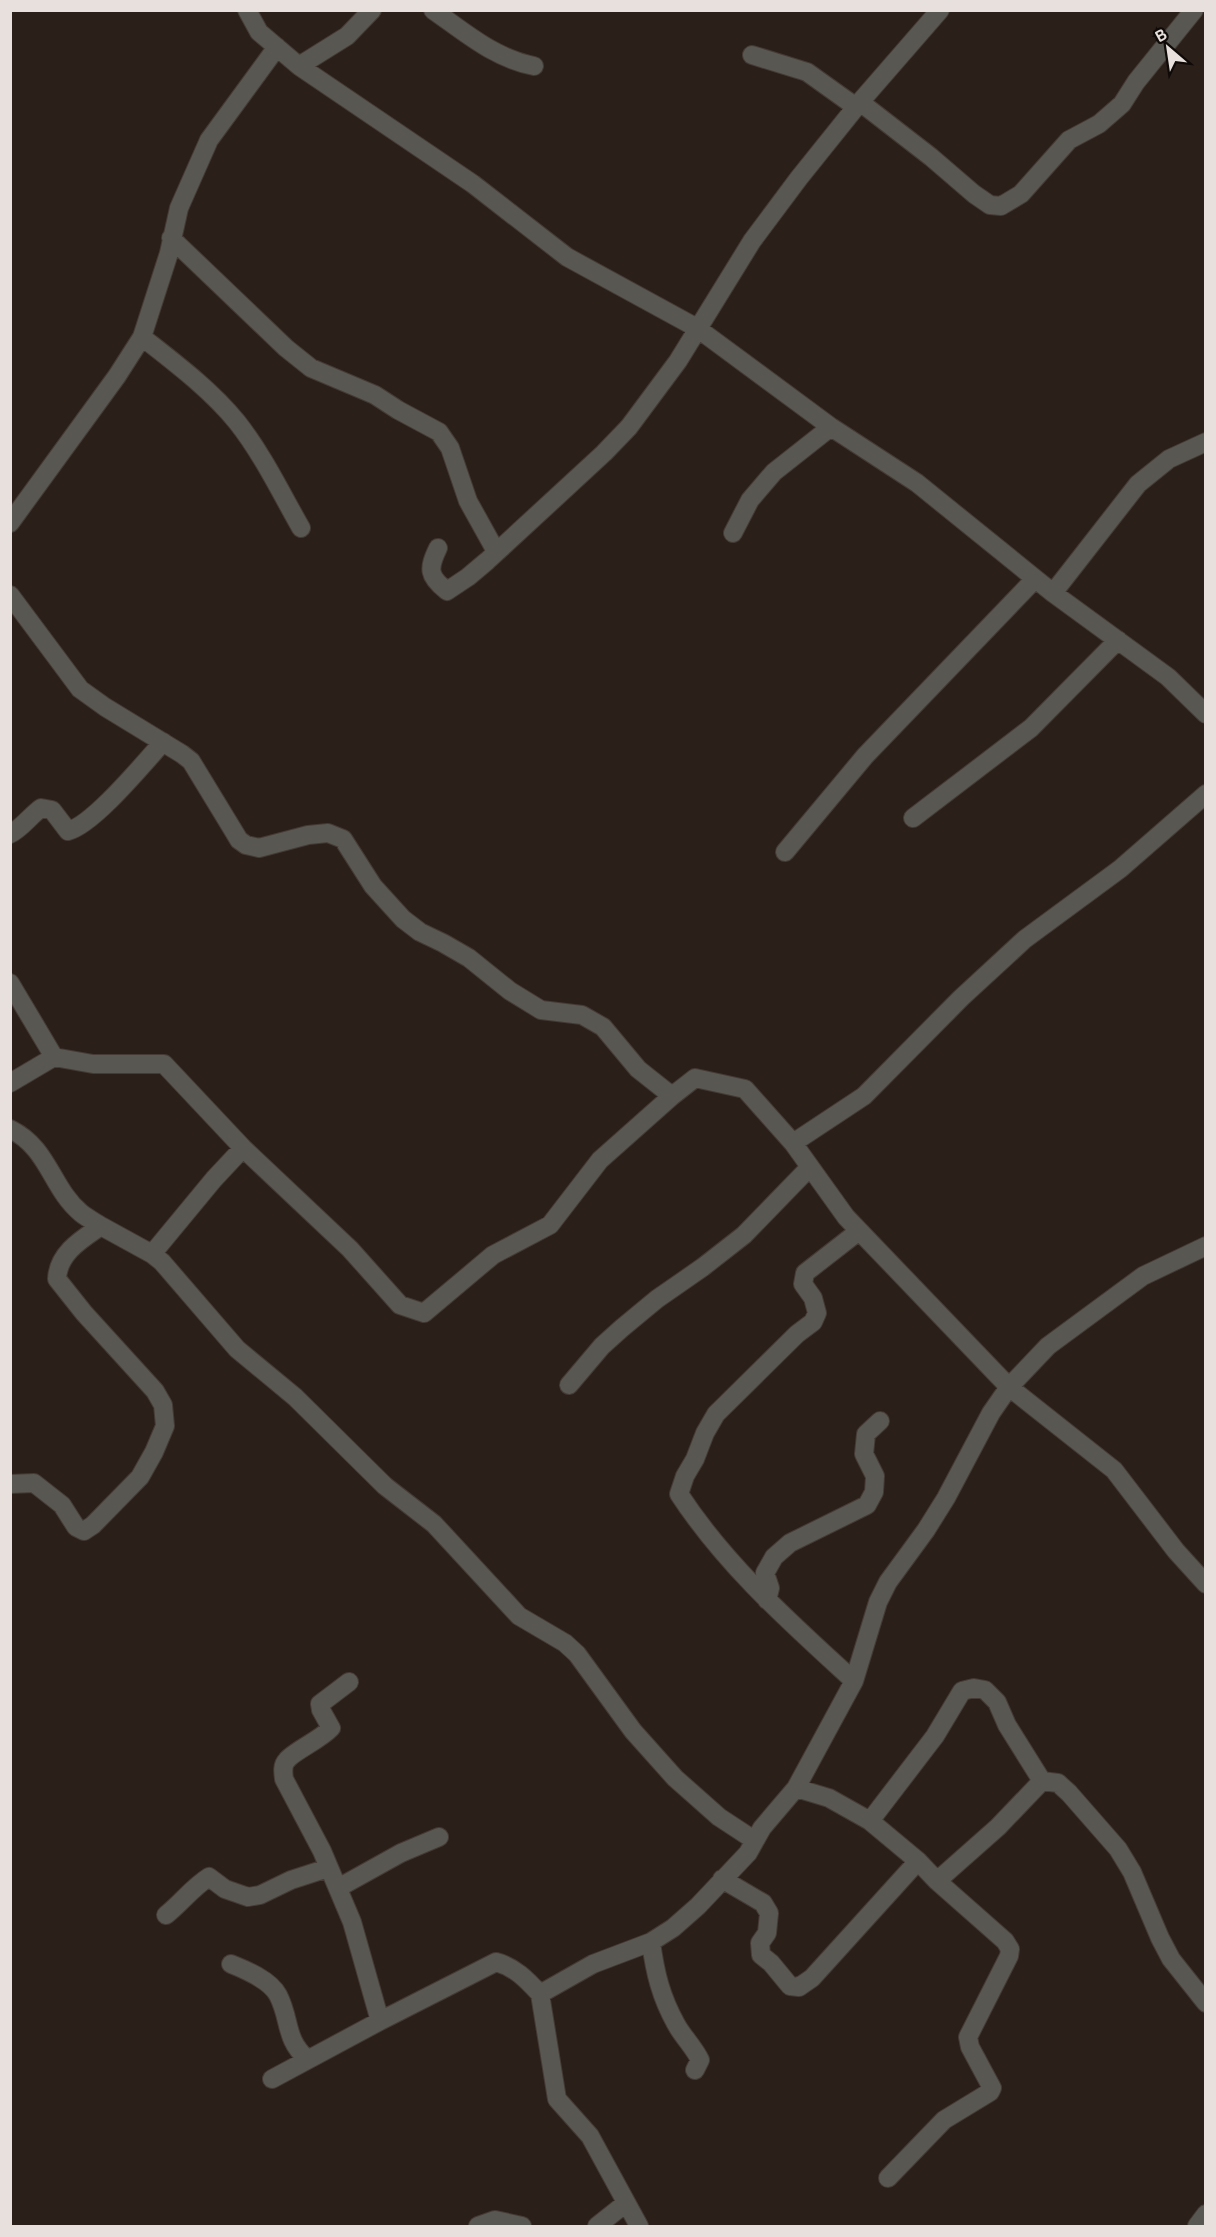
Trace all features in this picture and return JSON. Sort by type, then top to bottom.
[{"type":"street","points":[[247,10],[259,32],[299,66],[473,184],[567,258],[697,328],[831,427],[917,483],[1053,593],[1168,677],[1206,714]]},
{"type":"street","points":[[299,66],[347,36],[372,10]]},
{"type":"street","points":[[433,10],[496,54],[534,66]]},
{"type":"street","points":[[752,55],[807,72],[931,157],[974,194],[990,205],[1001,206],[1021,194],[1069,140],[1099,124],[1122,104],[1136,82],[1194,10]]},
{"type":"street","points":[[438,548],[430,565],[435,582],[447,591],[468,577],[499,550],[629,427],[678,362],[752,241],[799,178],[930,14]]},
{"type":"street","points":[[10,523],[117,376],[142,337],[179,208],[209,140],[277,48]]},
{"type":"street","points":[[171,238],[310,368],[375,395],[439,432],[450,448],[468,501],[493,546],[499,550]]},
{"type":"street","points":[[142,337],[209,392],[238,423],[263,460],[301,528]]},
{"type":"street","points":[[733,533],[750,500],[774,472],[831,427]]},
{"type":"street","points":[[1053,593],[1138,484],[1169,459],[1206,442]]},
{"type":"street","points":[[784,852],[865,756],[1035,579]]},
{"type":"street","points":[[10,596],[80,689],[191,761],[233,830],[246,845],[267,846],[308,835],[328,833],[343,839],[373,886],[403,919],[420,932],[469,958],[510,991],[541,1010],[582,1015],[603,1028],[638,1069],[672,1095]]},
{"type":"street","points":[[914,818],[1031,728],[1118,640]]},
{"type":"street","points":[[10,834],[19,830],[26,819],[41,808],[52,810],[68,831],[78,829],[112,797],[163,742]]},
{"type":"street","points":[[793,1143],[864,1096],[1025,939],[1120,870],[1206,794]]},
{"type":"street","points":[[10,983],[54,1057]]},
{"type":"street","points":[[10,1083],[54,1057],[93,1064],[164,1064],[243,1148],[350,1249],[400,1305],[424,1313],[493,1255],[550,1225],[600,1160],[672,1095],[695,1078],[744,1089],[793,1143],[846,1217],[859,1231],[1009,1387],[1114,1470],[1176,1551],[1206,1584]]},
{"type":"street","points":[[10,1129],[29,1140],[81,1213],[162,1262],[237,1349],[295,1397],[385,1486],[434,1524],[519,1616],[564,1643],[577,1654],[633,1731],[675,1778],[719,1817],[754,1840]]},
{"type":"street","points":[[152,1254],[214,1179],[243,1148]]},
{"type":"street","points":[[569,1385],[602,1346],[657,1299],[744,1235],[810,1167]]},
{"type":"street","points":[[10,1484],[34,1483],[62,1505],[75,1527],[84,1531],[93,1526],[140,1477],[165,1426],[164,1405],[155,1390],[84,1313],[57,1279],[57,1269],[63,1258],[78,1242],[101,1226]]},
{"type":"street","points":[[854,1681],[792,1625],[719,1550],[679,1494],[685,1476],[716,1414],[797,1334],[813,1322],[817,1313],[813,1298],[803,1284],[805,1273],[859,1231]]},
{"type":"street","points":[[540,1994],[593,1964],[651,1942],[673,1928],[698,1906],[748,1853],[754,1840],[773,1814],[796,1788],[854,1681],[878,1602],[888,1582],[946,1498],[991,1413],[1009,1387],[1048,1346],[1143,1276],[1206,1246]]},
{"type":"street","points":[[768,1600],[770,1588],[765,1573],[774,1557],[790,1543],[867,1505],[874,1492],[875,1476],[864,1454],[866,1434],[880,1421]]},
{"type":"street","points":[[349,1682],[320,1704],[331,1728],[309,1746],[287,1758],[283,1771],[284,1779],[316,1839],[352,1922],[380,2021]]},
{"type":"street","points":[[870,1821],[934,1736],[962,1691],[974,1688],[985,1690],[997,1702],[1007,1725],[1042,1781]]},
{"type":"street","points":[[937,1881],[998,1827],[1042,1781]]},
{"type":"street","points":[[1042,1781],[1058,1783],[1118,1849],[1132,1872],[1171,1959],[1206,2003]]},
{"type":"street","points":[[796,1788],[829,1798],[870,1821],[918,1861],[1010,1946],[1009,1956],[968,2037],[970,2047],[992,2088],[990,2092],[944,2120],[888,2178]]},
{"type":"street","points":[[338,1888],[401,1853],[439,1837]]},
{"type":"street","points":[[722,1879],[763,1903],[769,1913],[767,1933],[760,1943],[761,1955],[771,1963],[790,1986],[799,1987],[812,1978],[918,1861]]},
{"type":"street","points":[[166,1915],[209,1877],[225,1889],[249,1897],[260,1895],[291,1880],[328,1868]]},
{"type":"street","points":[[651,1942],[660,1991],[677,2026],[700,2060],[695,2070]]},
{"type":"street","points":[[272,2079],[496,1962],[508,1965],[540,1994],[557,2099],[590,2136],[639,2226]]},
{"type":"street","points":[[231,1964],[249,1971],[278,1993],[295,2048],[307,2060]]},
{"type":"street","points":[[597,2226],[626,2203]]},
{"type":"street","points":[[1197,2226],[1206,2214]]},
{"type":"street","points":[[478,2226],[495,2220],[508,2221],[522,2226]]}]
